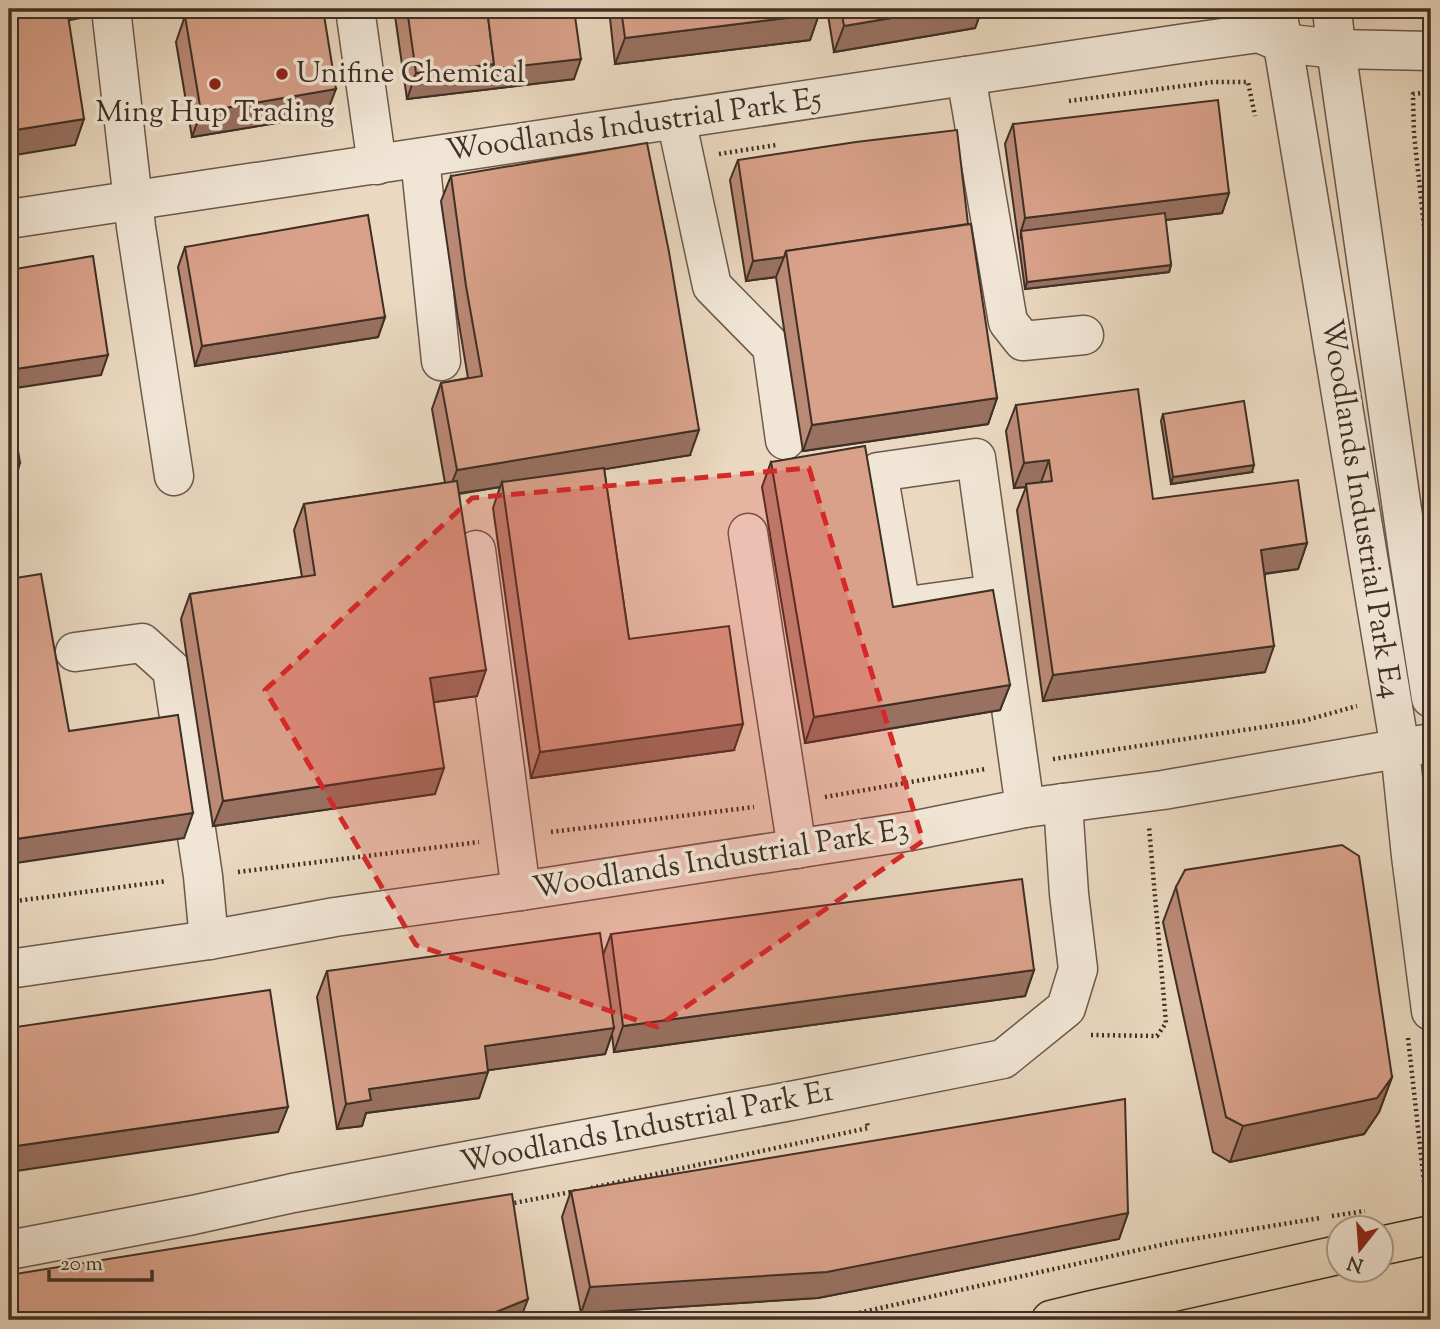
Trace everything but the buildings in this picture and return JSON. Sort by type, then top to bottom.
[{"type":"main road","points":[[1394,1243],[1431,1235]]},
{"type":"main road","points":[[1051,1320],[1324,1258]]},
{"type":"street","points":[[111,9],[133,199],[174,475]]},
{"type":"street","points":[[355,9],[377,165]]},
{"type":"street","name":"Woodlands Industrial Park E5","points":[[9,219],[1186,43],[1274,24],[1321,9]]},
{"type":"street","name":"Woodlands Industrial Park E4","points":[[1332,9],[1431,698]]},
{"type":"street","name":"Woodlands Industrial Park E5","points":[[1274,24],[1336,49],[1431,51]]},
{"type":"street","name":"Woodlands Industrial Park E4","points":[[1274,24],[1302,161],[1369,564],[1415,746],[1411,856],[1419,1023]]},
{"type":"street","points":[[966,76],[1007,322],[1023,341],[1084,335]]},
{"type":"street","points":[[676,119],[712,286],[772,347],[786,440]]},
{"type":"street","points":[[1302,161],[1351,153]]},
{"type":"street","points":[[420,158],[441,361]]},
{"type":"street","points":[[1342,401],[1386,394]]},
{"type":"street","points":[[748,533],[797,849]]},
{"type":"street","points":[[476,550],[521,891]]},
{"type":"street","points":[[1369,564],[1409,558]]},
{"type":"street","points":[[995,594],[1025,808]]},
{"type":"street","points":[[75,652],[142,643],[172,670],[203,876],[209,940]]},
{"type":"street","name":"Woodlands Industrial Park E3","points":[[9,969],[911,831],[1025,808],[1163,790],[1415,746]]},
{"type":"street","name":"Woodlands Industrial Park E1","points":[[9,1250],[293,1193],[1003,1059],[1066,1009],[1078,969],[1069,894],[1063,803]]},
{"type":"path","points":[[1431,92],[1413,94],[1431,290]]},
{"type":"path","points":[[1089,1035],[1157,1036],[1166,1023],[1149,823]]},
{"type":"path","points":[[1419,1023],[1426,1201],[1431,1197]]},
{"type":"path","points":[[503,1206],[868,1128],[858,1088]]},
{"type":"path","points":[[827,1320],[1174,1242],[1373,1210]]},
{"type":"highlighted area","points":[[809,468],[923,841],[657,1027],[416,945],[265,690],[472,498]]},
{"type":"place","name":"Unifine Chemical","points":[[282,74]]},
{"type":"place","name":"Ming Hup Trading","points":[[215,84]]}]
